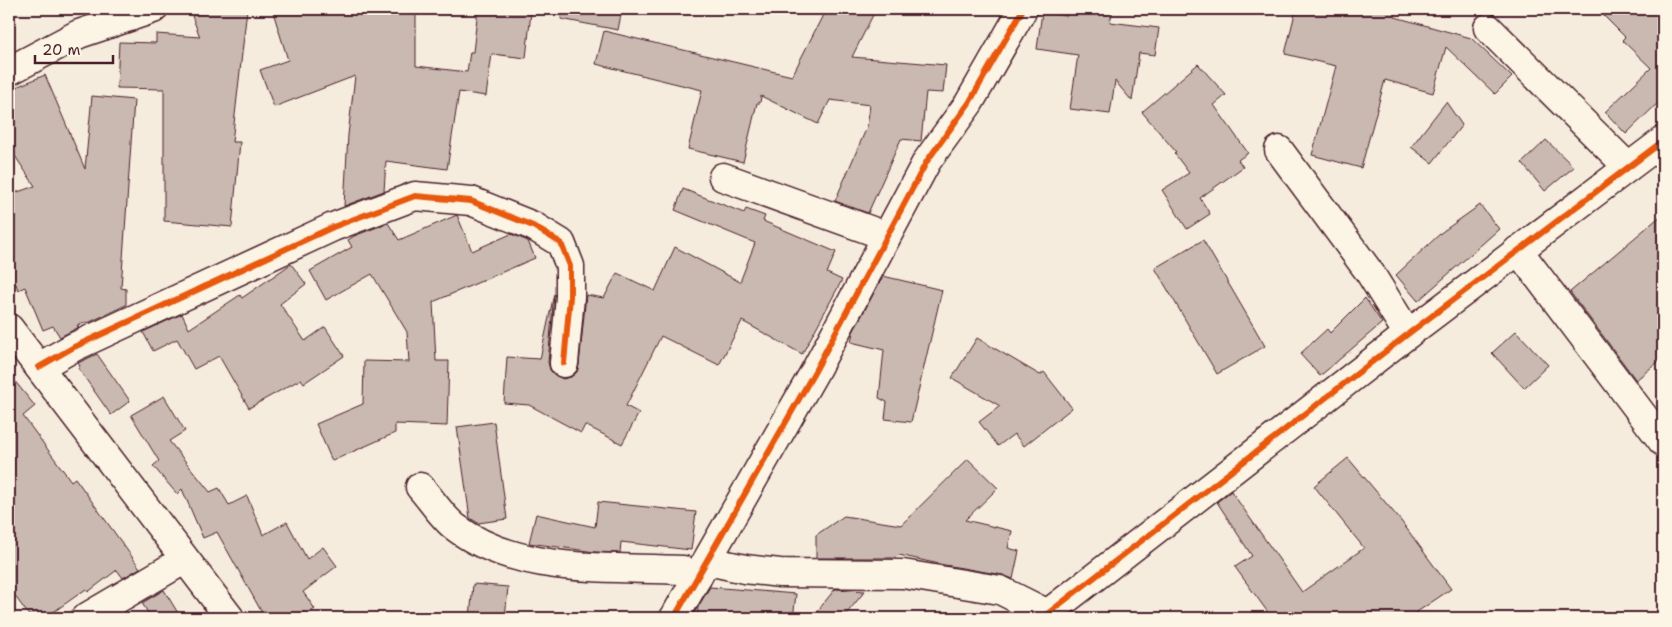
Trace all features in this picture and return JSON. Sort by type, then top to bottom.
[{"type":"street","points":[[9,71],[79,34],[153,9]]},
{"type":"street","points":[[674,618],[815,371],[927,161],[969,103],[1023,9]]},
{"type":"street","points":[[1488,28],[1628,167]]},
{"type":"street","points":[[420,486],[454,526],[475,540],[510,554],[558,566],[683,570],[745,569],[780,573],[903,574],[1000,590],[1044,616],[1288,429],[1408,334],[1663,141]]},
{"type":"street","points":[[1279,150],[1370,272],[1408,334]]},
{"type":"street","points":[[723,177],[886,236]]},
{"type":"street","points":[[20,349],[83,343],[333,227],[414,196],[471,201],[533,226],[561,243],[570,266],[570,297],[564,363]]},
{"type":"street","points":[[1518,250],[1663,442]]},
{"type":"street","points":[[20,349],[230,618]]},
{"type":"street","points":[[84,618],[184,560]]},
{"type":"building","points":[[212,9],[247,9],[232,142],[240,142],[232,227],[164,221],[164,89],[117,88],[119,42],[156,43],[156,34],[200,37],[192,16]]},
{"type":"building","points":[[272,9],[416,9],[416,66],[467,72],[470,52],[473,52],[478,9],[531,12],[526,58],[492,54],[486,96],[459,92],[447,169],[386,161],[384,191],[344,206],[348,135],[355,76],[274,107],[260,70],[288,60]]},
{"type":"building","points":[[562,9],[622,9],[618,30],[561,19]]},
{"type":"building","points":[[826,9],[876,9],[852,57],[946,65],[943,93],[926,92],[921,141],[901,139],[868,213],[835,201],[867,127],[870,105],[830,100],[818,124],[761,96],[760,103],[757,103],[743,162],[688,149],[702,90],[596,64],[604,31],[792,76]]},
{"type":"building","points":[[1069,9],[1113,9],[1110,22],[1159,28],[1155,55],[1139,53],[1132,101],[1115,81],[1110,114],[1070,109],[1078,55],[1037,49],[1042,12],[1067,16]]},
{"type":"building","points":[[1296,9],[1397,9],[1395,17],[1471,38],[1512,77],[1495,94],[1446,47],[1433,93],[1385,80],[1361,168],[1312,155],[1336,66],[1285,54]]},
{"type":"building","points":[[1597,9],[1663,9],[1663,98],[1626,134],[1605,112],[1651,68],[1622,40],[1625,37]]},
{"type":"building","points":[[1198,64],[1226,95],[1214,105],[1248,153],[1238,160],[1243,167],[1200,198],[1210,214],[1187,229],[1162,190],[1189,173],[1174,153],[1176,152],[1142,112]]},
{"type":"building","points":[[45,75],[85,169],[92,96],[134,100],[121,288],[126,289],[126,305],[90,322],[77,325],[79,327],[60,337],[53,326],[43,330],[25,287],[18,290],[16,284],[9,288],[9,195],[35,186],[9,147],[9,90]]},
{"type":"building","points":[[1446,102],[1462,125],[1432,163],[1411,147]]},
{"type":"building","points":[[1546,140],[1574,167],[1545,191],[1522,163]]},
{"type":"building","points":[[683,189],[744,213],[746,209],[765,216],[763,221],[836,252],[827,273],[842,280],[802,354],[742,321],[719,365],[661,336],[626,406],[639,413],[622,444],[585,425],[581,433],[529,405],[504,403],[507,357],[540,359],[554,294],[548,362],[550,370],[563,379],[571,377],[577,372],[579,365],[586,295],[604,298],[617,273],[655,291],[675,247],[740,282],[755,243],[675,210]]},
{"type":"building","points":[[1480,205],[1499,229],[1418,301],[1396,275],[1442,232]]},
{"type":"building","points":[[1663,214],[1663,358],[1636,380],[1570,292]]},
{"type":"building","points":[[457,215],[472,251],[511,234],[528,241],[535,258],[433,302],[436,361],[449,361],[447,426],[395,424],[395,433],[332,461],[316,424],[363,404],[364,361],[409,362],[407,332],[372,274],[326,300],[310,271],[352,247],[348,240],[354,236],[388,223],[399,240]]},
{"type":"building","points":[[1203,240],[1265,346],[1217,374],[1155,268]]},
{"type":"building","points":[[291,264],[306,284],[280,304],[305,341],[325,327],[344,356],[304,383],[301,379],[249,408],[219,356],[194,369],[177,339],[153,351],[143,332],[182,314],[189,329],[240,295],[242,298]]},
{"type":"building","points":[[883,276],[942,290],[911,422],[885,419],[887,402],[879,398],[884,350],[851,342],[853,332]]},
{"type":"building","points":[[1365,298],[1382,323],[1320,376],[1300,354],[1327,329],[1330,333]]},
{"type":"building","points":[[1516,331],[1548,365],[1524,388],[1492,353]]},
{"type":"building","points":[[977,338],[1040,375],[1044,372],[1072,408],[1024,446],[1014,434],[998,446],[979,422],[1000,406],[952,378]]},
{"type":"building","points":[[97,354],[130,401],[111,415],[78,368],[80,366],[78,363]]},
{"type":"building","points":[[9,374],[35,406],[23,416],[71,481],[75,478],[140,568],[123,578],[117,570],[88,592],[86,589],[45,618],[31,618],[9,588]]},
{"type":"building","points":[[164,396],[185,431],[169,441],[210,492],[219,488],[229,505],[247,496],[263,535],[287,522],[307,559],[323,547],[337,566],[303,592],[315,609],[302,618],[265,618],[217,532],[203,538],[182,489],[177,494],[153,466],[159,461],[131,415]]},
{"type":"building","points":[[494,422],[507,519],[478,523],[470,518],[457,427]]},
{"type":"building","points":[[1348,458],[1401,521],[1451,589],[1408,618],[1272,618],[1235,567],[1252,556],[1217,502],[1231,491],[1302,592],[1364,548],[1314,486]]},
{"type":"building","points":[[968,459],[998,488],[965,520],[1012,531],[1008,548],[1019,551],[1013,579],[1003,575],[899,555],[894,558],[816,558],[816,535],[844,516],[901,525]]},
{"type":"building","points":[[598,502],[696,512],[691,550],[621,542],[620,553],[595,552],[529,543],[536,514],[595,527]]},
{"type":"building","points":[[473,584],[508,587],[505,618],[470,618]]},
{"type":"building","points":[[710,587],[796,594],[793,618],[697,618],[698,607]]},
{"type":"building","points":[[835,589],[865,591],[843,618],[812,618]]},
{"type":"building","points":[[164,590],[181,618],[151,618],[142,603]]},
{"type":"cycle path","points":[[674,618],[815,371],[927,161],[969,103],[1023,9]]},
{"type":"cycle path","points":[[1042,618],[1408,334],[1663,141]]},
{"type":"cycle path","points":[[39,367],[74,347],[333,227],[415,196],[471,201],[533,226],[561,243],[570,266],[570,297],[564,363]]}]
